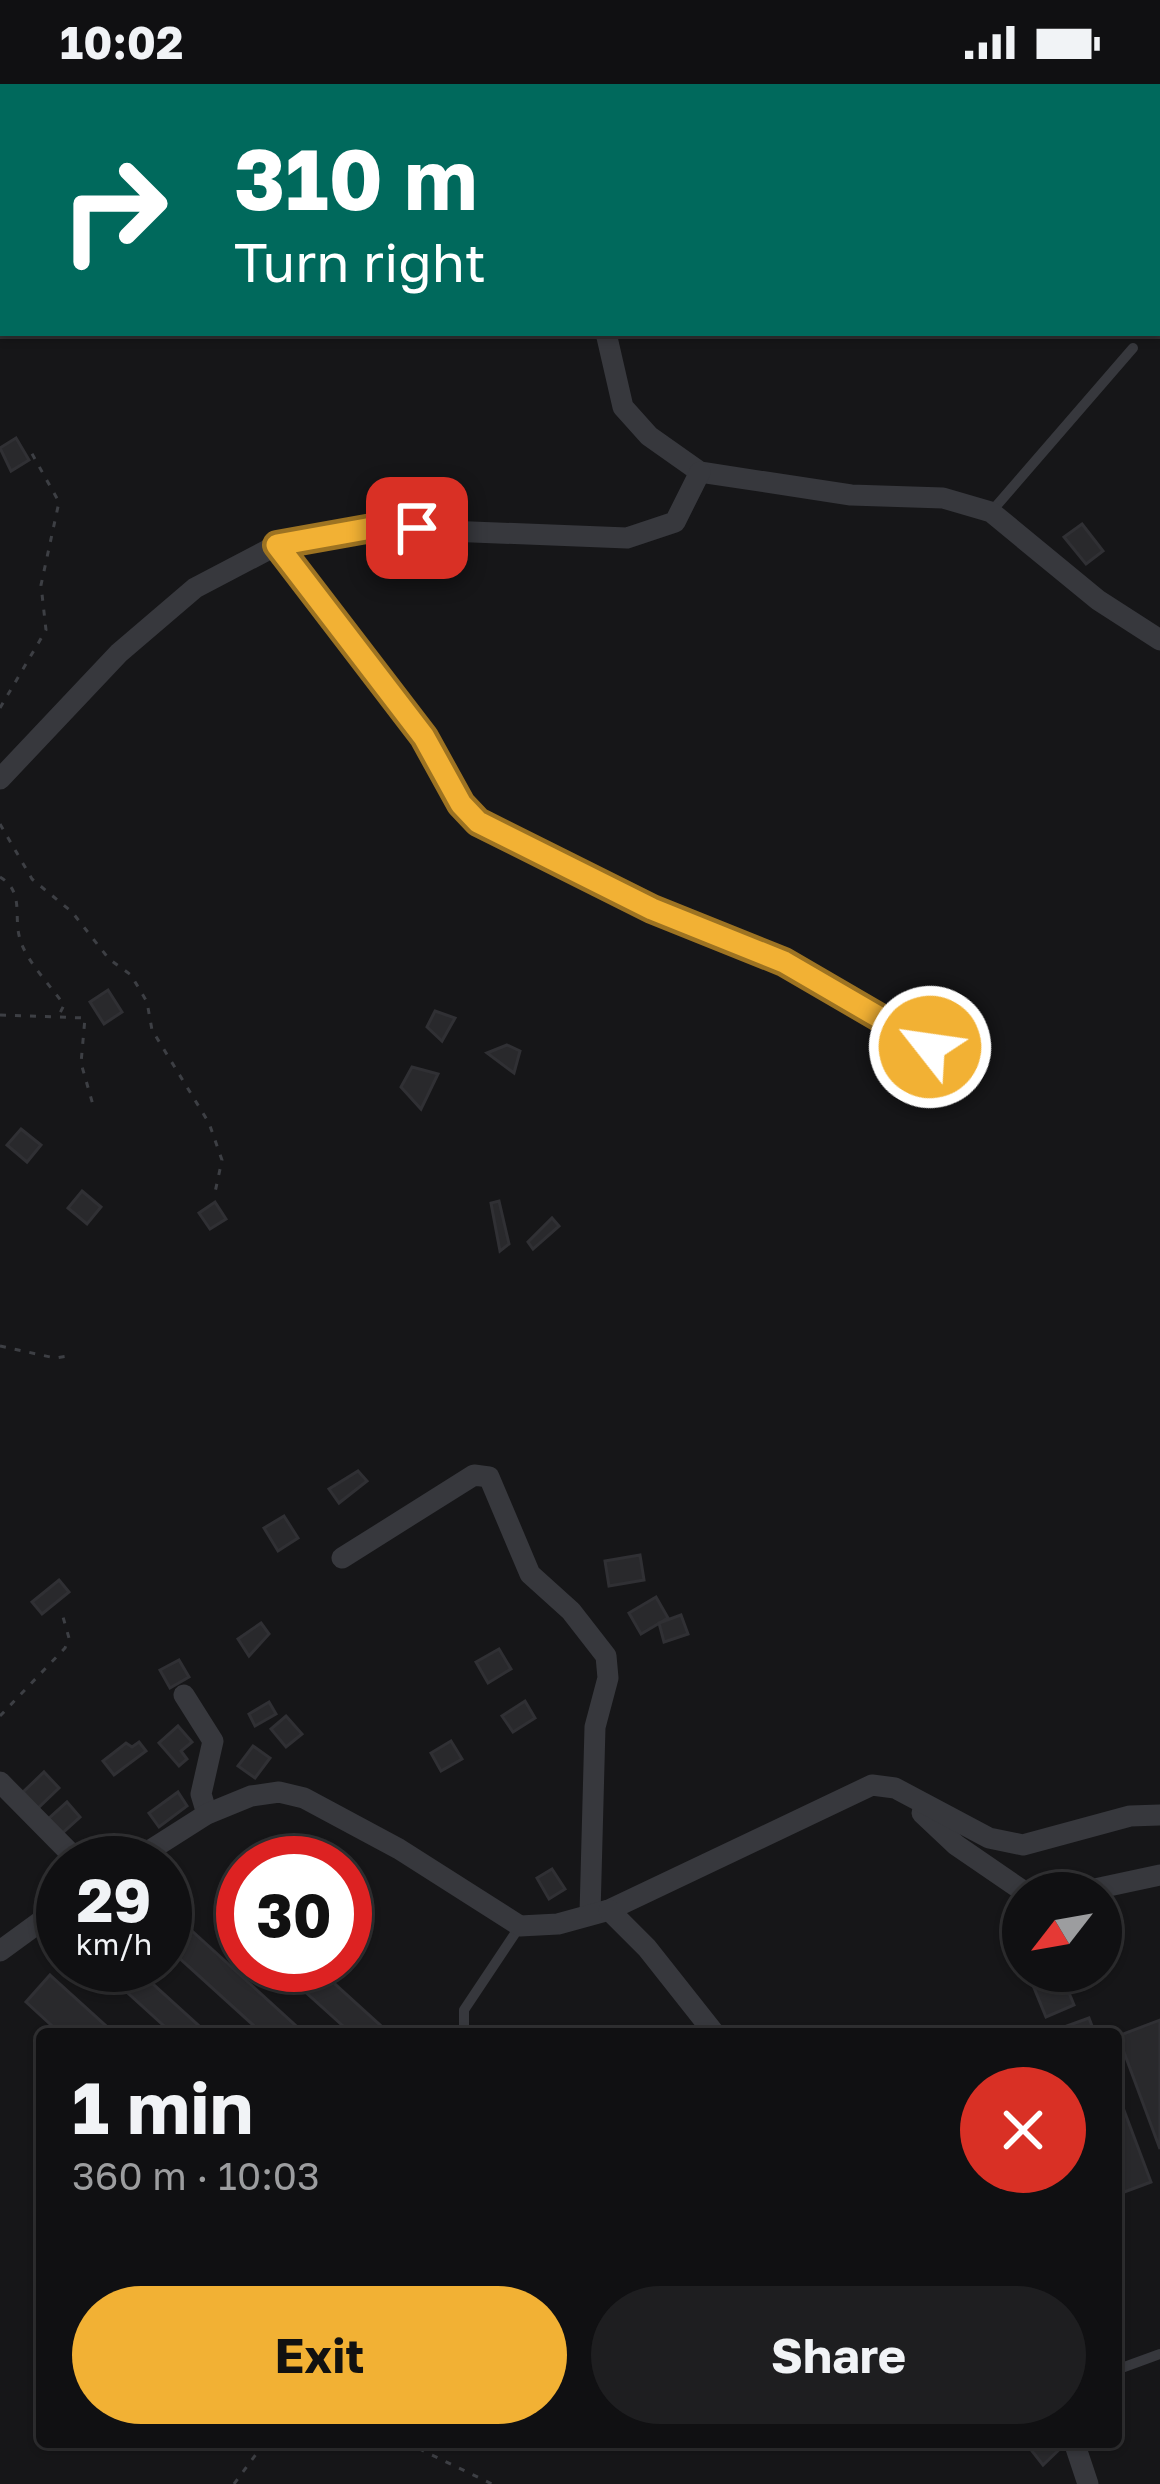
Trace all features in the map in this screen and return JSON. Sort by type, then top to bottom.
[{"type":"street","points":[[607,336],[622,407],[649,436],[700,472],[851,495],[943,498],[991,512],[1098,600],[1160,640]]},
{"type":"street","points":[[0,779],[119,653],[195,588],[277,545],[372,528],[627,538],[675,522],[700,472]]},
{"type":"street","points":[[277,545],[424,737],[461,804],[478,822],[652,909],[784,962],[930,1047]]},
{"type":"street","points":[[342,1558],[474,1475],[489,1477],[530,1574],[572,1611],[606,1656],[608,1678],[595,1727],[600,1912]]},
{"type":"street","points":[[184,1695],[213,1741],[201,1794],[207,1814]]},
{"type":"street","points":[[0,1782],[53,1836]]},
{"type":"street","points":[[172,1836],[207,1814],[251,1796],[279,1792],[304,1798],[399,1849],[520,1926],[558,1924],[600,1912],[862,1788],[881,1784],[989,1838],[1023,1845],[1130,1816],[1160,1815]]},
{"type":"street","points":[[895,1788],[956,1845],[1002,1877]]},
{"type":"street","points":[[1122,1883],[1160,1875]]},
{"type":"street","points":[[600,1912],[647,1948],[710,2028]]},
{"type":"street","points":[[0,1951],[36,1925]]},
{"type":"street","points":[[1075,2448],[1088,2484]]},
{"type":"lane","points":[[991,512],[1133,348]]},
{"type":"lane","points":[[464,2028],[464,2010],[520,1926]]},
{"type":"lane","points":[[1122,2369],[1160,2354]]},
{"type":"path","points":[[0,708],[46,630],[41,585],[58,502],[31,452]]},
{"type":"path","points":[[0,824],[32,879],[72,912],[109,959],[131,975],[148,1002],[152,1030],[208,1123],[222,1160],[214,1197]]},
{"type":"path","points":[[0,877],[9,882],[20,911],[20,939],[64,1005],[58,1017]]},
{"type":"path","points":[[0,1015],[85,1018],[81,1063],[93,1105]]},
{"type":"path","points":[[0,1346],[55,1358],[68,1355]]},
{"type":"path","points":[[0,1716],[65,1648],[69,1638],[63,1617]]},
{"type":"path","points":[[234,2484],[261,2448]]},
{"type":"path","points":[[417,2448],[492,2484]]},
{"type":"building","points":[[16,438],[29,460],[11,471],[0,448]]},
{"type":"building","points":[[1082,524],[1103,551],[1086,564],[1064,537]]},
{"type":"building","points":[[108,990],[122,1012],[104,1024],[90,1002]]},
{"type":"building","points":[[435,1011],[455,1018],[442,1041],[427,1027]]},
{"type":"building","points":[[507,1045],[520,1051],[514,1073],[487,1053]]},
{"type":"building","points":[[412,1067],[438,1074],[421,1109],[401,1087]]},
{"type":"building","points":[[21,1129],[41,1145],[27,1162],[7,1145]]},
{"type":"building","points":[[82,1191],[101,1207],[87,1224],[68,1208]]},
{"type":"building","points":[[499,1201],[509,1244],[500,1251],[491,1203]]},
{"type":"building","points":[[215,1202],[226,1219],[210,1229],[199,1213]]},
{"type":"building","points":[[552,1218],[559,1226],[533,1249],[528,1242]]},
{"type":"building","points":[[358,1471],[367,1481],[339,1503],[329,1489]]},
{"type":"building","points":[[284,1516],[298,1538],[278,1551],[264,1528]]},
{"type":"building","points":[[640,1555],[644,1580],[609,1586],[605,1561]]},
{"type":"building","points":[[59,1580],[69,1592],[42,1614],[32,1602]]},
{"type":"building","points":[[656,1597],[668,1618],[641,1634],[629,1613]]},
{"type":"building","points":[[681,1615],[688,1634],[664,1642],[659,1623]]},
{"type":"building","points":[[261,1623],[269,1634],[249,1656],[238,1639]]},
{"type":"building","points":[[499,1649],[511,1669],[488,1683],[476,1662]]},
{"type":"building","points":[[179,1660],[189,1677],[170,1688],[160,1670]]},
{"type":"building","points":[[525,1701],[535,1718],[513,1732],[502,1716]]},
{"type":"building","points":[[269,1702],[276,1714],[255,1726],[249,1714]]},
{"type":"building","points":[[286,1716],[302,1734],[286,1747],[271,1729]]},
{"type":"building","points":[[178,1726],[192,1742],[181,1751],[187,1759],[179,1766],[159,1743]]},
{"type":"building","points":[[451,1741],[462,1759],[441,1771],[431,1753]]},
{"type":"building","points":[[139,1742],[146,1751],[114,1775],[103,1761],[126,1743],[132,1747]]},
{"type":"building","points":[[253,1746],[270,1758],[255,1778],[238,1766]]},
{"type":"building","points":[[44,1772],[59,1788],[38,1808],[23,1792]]},
{"type":"building","points":[[178,1792],[187,1806],[159,1827],[149,1813]]},
{"type":"building","points":[[67,1802],[80,1817],[59,1836],[46,1821]]},
{"type":"building","points":[[552,1869],[565,1889],[549,1899],[537,1878]]},
{"type":"building","points":[[192,1931],[216,1953],[216,1991],[192,1970]]},
{"type":"building","points":[[36,1991],[69,1992],[108,2028],[54,2028],[26,2002]]},
{"type":"building","points":[[127,1992],[162,1992],[201,2028],[166,2028]]},
{"type":"building","points":[[217,1992],[259,1992],[298,2028],[256,2028]]},
{"type":"building","points":[[305,1992],[344,1992],[383,2028],[345,2028]]},
{"type":"building","points":[[1036,1992],[1069,1992],[1074,2005],[1046,2017]]},
{"type":"building","points":[[1089,2018],[1093,2028],[1062,2028]]},
{"type":"building","points":[[1160,2020],[1160,2149],[1122,2047],[1122,2034]]},
{"type":"building","points":[[1122,2105],[1151,2182],[1122,2193]]},
{"type":"building","points":[[1030,2448],[1061,2448],[1043,2465]]},
{"type":"route","points":[[417,528],[372,528],[277,545],[424,737],[461,804],[478,822],[652,909],[784,962],[930,1047]]}]
